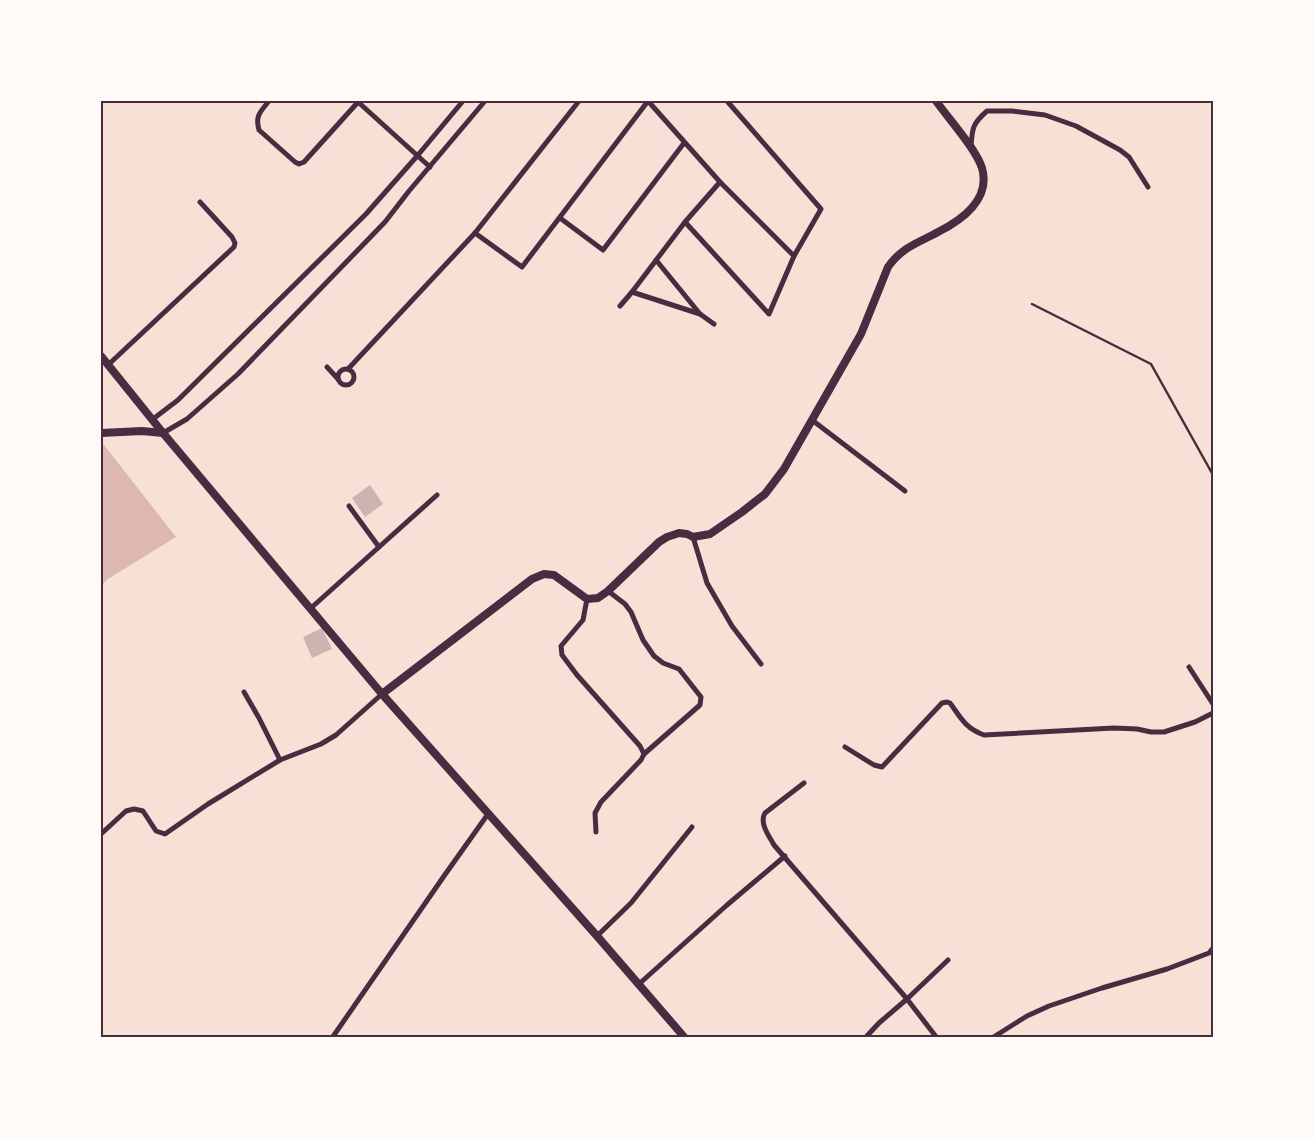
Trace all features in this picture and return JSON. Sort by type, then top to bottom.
[{"type":"street","points":[[268,101],[258,114],[257,123],[259,130],[299,164],[304,162],[358,102],[430,167]]},
{"type":"street","points":[[142,431],[153,419],[178,400],[352,227],[418,155],[463,101]]},
{"type":"street","points":[[101,433],[163,432],[187,419],[238,374],[385,222],[485,101]]},
{"type":"street","points":[[348,369],[475,233],[578,101]]},
{"type":"street","points":[[475,233],[522,267],[648,101],[720,182],[794,256]]},
{"type":"street","points":[[685,222],[769,314],[794,256],[821,209],[727,101]]},
{"type":"street","points":[[101,834],[126,812],[134,809],[143,811],[156,831],[165,834],[208,804],[280,760],[321,744],[336,735],[382,694],[532,579],[544,574],[554,575],[587,599],[598,598],[608,591],[659,542],[667,537],[679,534],[687,534],[693,537],[710,534],[765,494],[784,469],[861,334],[888,267],[895,257],[906,248],[953,225],[967,214],[981,193],[984,179],[979,162],[971,148],[936,101]]},
{"type":"street","points":[[971,148],[972,134],[976,121],[987,111],[1012,111],[1045,115],[1076,126],[1120,150],[1129,157],[1148,187]]},
{"type":"street","points":[[560,218],[603,250],[684,143]]},
{"type":"street","points":[[620,306],[685,222],[720,182]]},
{"type":"street","points":[[108,365],[234,247],[236,243],[232,237],[200,202]]},
{"type":"street","points":[[656,260],[700,314],[714,324]]},
{"type":"street","points":[[632,292],[700,314]]},
{"type":"street","points":[[101,356],[382,694],[685,1038]]},
{"type":"street","points":[[327,367],[338,380],[340,382],[347,385],[350,384],[354,377],[353,373],[344,368],[338,372],[338,380]]},
{"type":"street","points":[[812,420],[905,491]]},
{"type":"street","points":[[311,608],[437,495]]},
{"type":"street","points":[[348,506],[379,547]]},
{"type":"street","points":[[693,537],[707,583],[732,626],[761,664]]},
{"type":"street","points":[[596,832],[595,813],[601,802],[642,760],[644,754],[700,705],[701,697],[679,670],[663,663],[654,656],[643,640],[631,612],[625,604],[608,591]]},
{"type":"street","points":[[587,599],[583,620],[561,646],[562,655],[577,675],[640,746],[644,754]]},
{"type":"street","points":[[1189,667],[1213,704]]},
{"type":"street","points":[[244,692],[280,760]]},
{"type":"street","points":[[846,747],[874,765],[882,767],[942,703],[947,702],[950,703],[966,725],[973,731],[984,735],[1114,728],[1164,732],[1194,722],[1213,713]]},
{"type":"street","points":[[804,783],[765,813],[763,824],[774,845],[907,999],[937,1038]]},
{"type":"street","points":[[332,1038],[488,814]]},
{"type":"street","points":[[597,936],[631,904],[692,827]]},
{"type":"street","points":[[639,984],[785,856]]},
{"type":"street","points":[[992,1038],[1027,1016],[1049,1006],[1167,969],[1209,953],[1213,948]]},
{"type":"street","points":[[866,1038],[879,1023],[948,960]]},
{"type":"path","points":[[1032,304],[1151,364],[1213,475]]},
{"type":"shaded area","points":[[104,445],[176,537],[108,579],[101,586],[101,446]]},
{"type":"building","points":[[370,485],[383,504],[365,517],[352,498]]},
{"type":"building","points":[[322,628],[332,649],[312,658],[303,637]]}]
